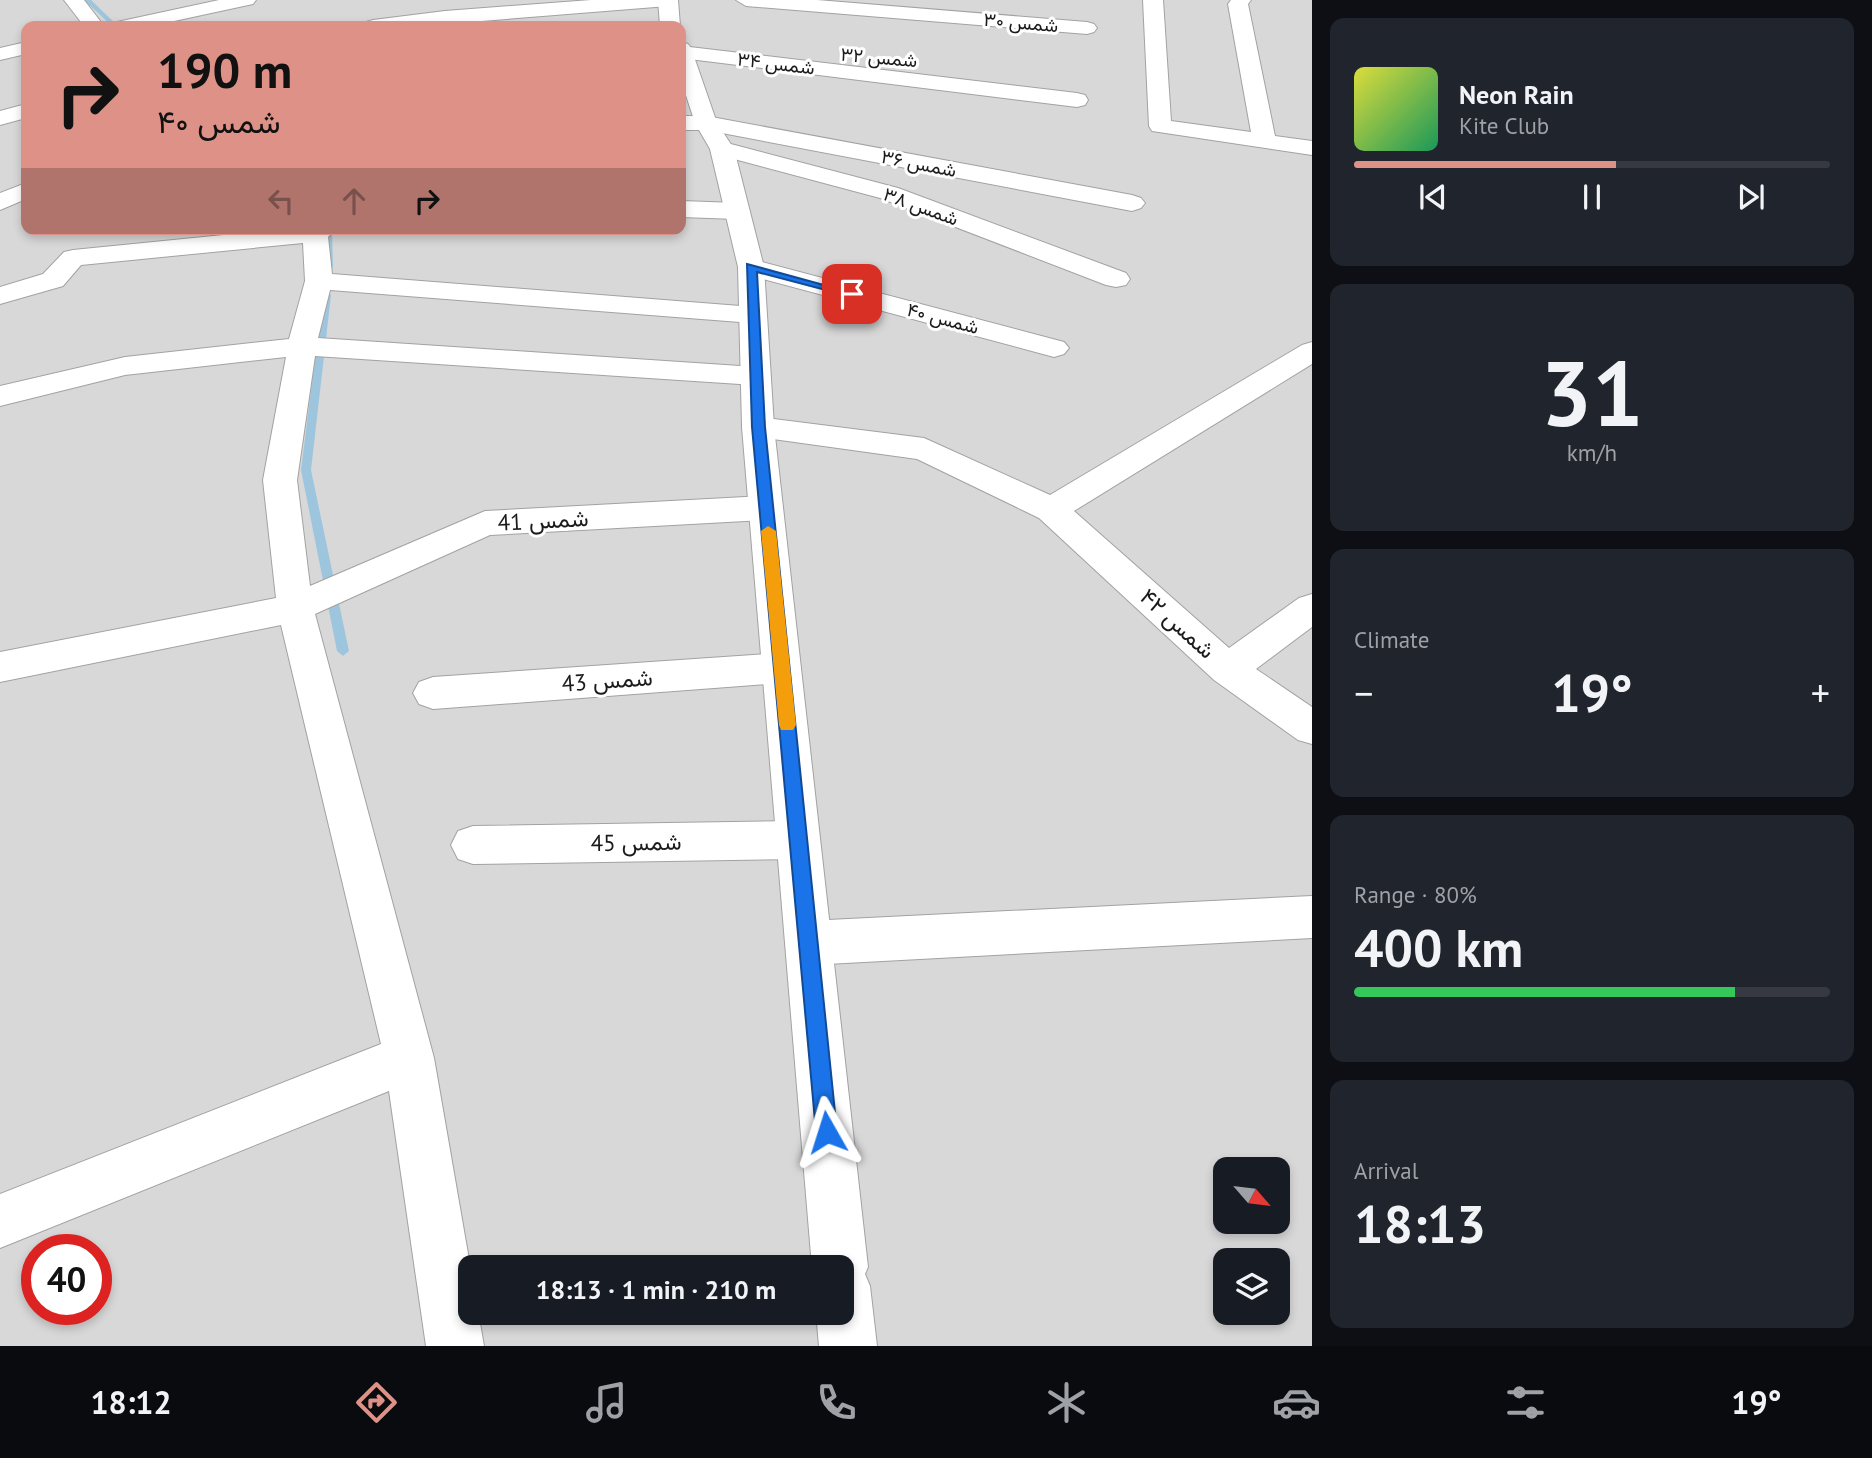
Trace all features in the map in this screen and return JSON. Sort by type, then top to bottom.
[{"type":"street","points":[[74,0],[90,21]]},
{"type":"street","points":[[147,21],[246,0]]},
{"type":"street","points":[[413,21],[668,0],[673,21]]},
{"type":"street","name":"شمس ۳۰","points":[[746,0],[1087,28]]},
{"type":"street","points":[[1153,0],[1160,126],[1312,148]]},
{"type":"street","points":[[1241,0],[1238,4],[1264,140]]},
{"type":"street","name":"شمس ۳۲","points":[[686,44],[954,64]]},
{"type":"street","name":"شمس ۳۴","points":[[686,44],[1077,100]]},
{"type":"street","points":[[0,54],[21,49]]},
{"type":"street","points":[[686,71],[697,114],[737,211],[751,267],[758,427],[839,1255]]},
{"type":"street","points":[[0,118],[21,112]]},
{"type":"street","name":"شمس ۳۶","points":[[697,114],[1132,203]]},
{"type":"street","name":"شمس ۳۸","points":[[697,114],[889,193],[1116,279]]},
{"type":"street","points":[[0,202],[21,192]]},
{"type":"street","points":[[686,209],[737,211]]},
{"type":"street","points":[[0,296],[53,280],[74,258],[283,235]]},
{"type":"street","points":[[319,235],[319,281],[302,345],[280,480],[295,608],[409,1058],[455,1346]]},
{"type":"street","name":"شمس ۴۰","points":[[751,267],[1054,348]]},
{"type":"street","points":[[319,281],[753,315]]},
{"type":"street","points":[[0,396],[125,366],[302,345],[755,376]]},
{"type":"street","points":[[1051,510],[1312,351]]},
{"type":"street","name":"شمس ۴۲","points":[[758,427],[923,449],[1051,510],[1228,669],[1312,728]]},
{"type":"street","name":"شمس 41","points":[[0,667],[295,608],[485,523],[766,508]]},
{"type":"street","points":[[1228,669],[1312,608]]},
{"type":"street","name":"شمس 43","points":[[433,693],[782,668]]},
{"type":"street","name":"شمس 45","points":[[473,845],[798,840]]},
{"type":"street","points":[[808,943],[1312,916]]},
{"type":"street","points":[[0,1221],[409,1058]]},
{"type":"street","points":[[846,1325],[848,1346]]},
{"type":"shaded area","points":[[0,0],[1312,0],[1312,1346],[0,1346]]},
{"type":"waterway","points":[[87,0],[110,21]]},
{"type":"waterway","points":[[328,235],[329,267]]},
{"type":"waterway","points":[[327,295],[306,470],[343,651]]},
{"type":"slow traffic","points":[[768,531],[787,725]]},
{"type":"route","points":[[827,1132],[758,427],[751,267],[852,294]]}]
